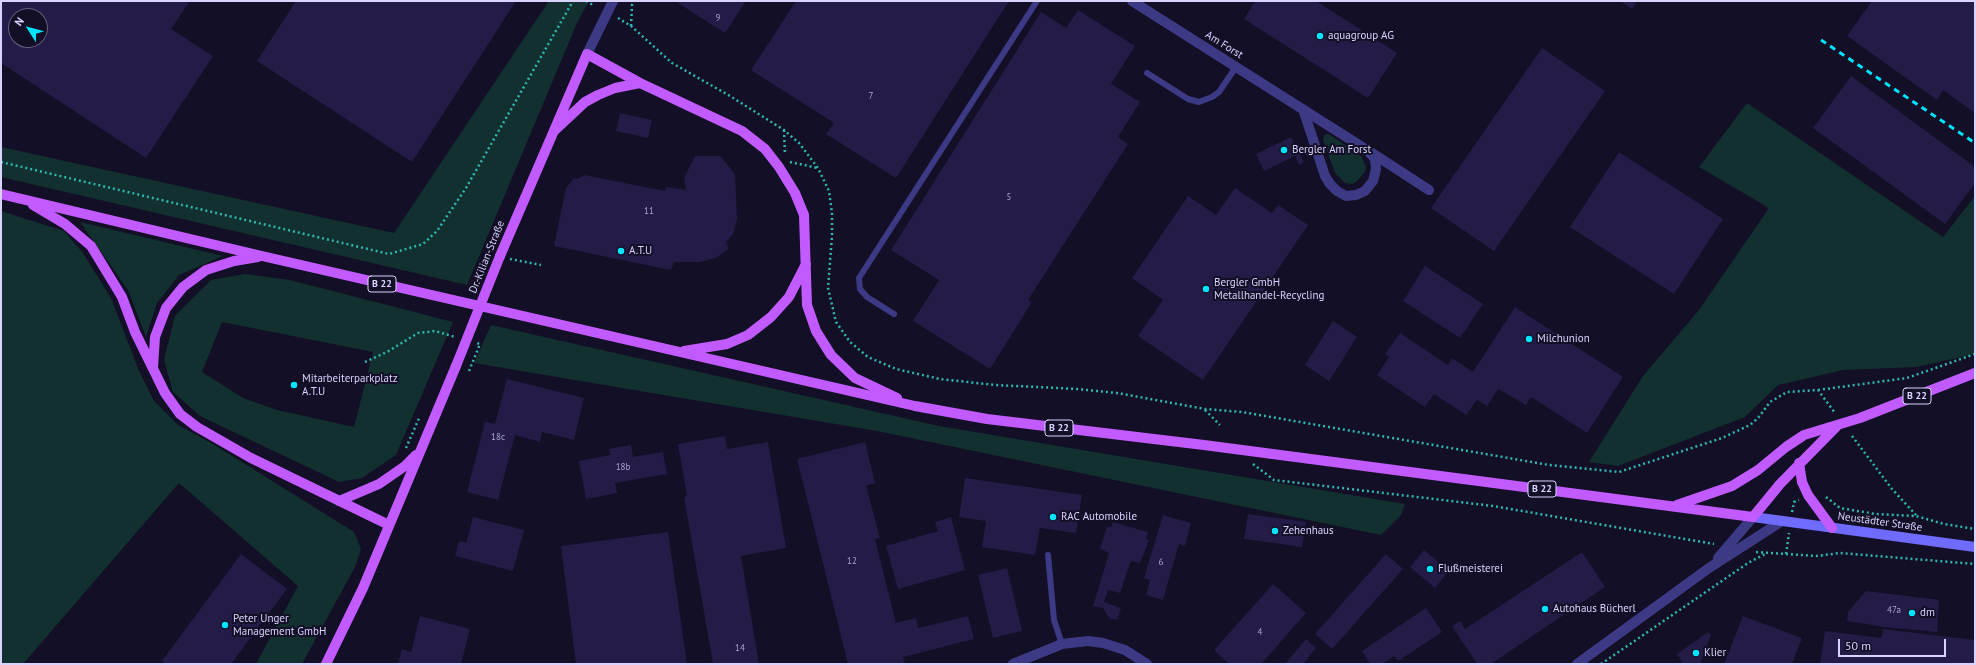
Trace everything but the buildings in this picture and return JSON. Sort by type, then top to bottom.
[{"type":"main road","points":[[587,54],[640,83],[742,130],[765,148],[795,193],[804,215],[807,262],[807,305],[816,331],[831,355],[855,378],[915,406]]},
{"type":"main road","name":"Dr.-Kilian-Straße","points":[[326,664],[363,588],[456,366],[504,258],[551,134],[587,54]]},
{"type":"main road","points":[[551,134],[572,114],[598,95],[615,88],[640,83]]},
{"type":"main road","name":"B 22","points":[[1,194],[262,256],[915,406],[987,419],[1753,517],[1799,464],[1837,426]]},
{"type":"main road","points":[[24,200],[65,224],[90,246],[122,297],[135,332],[153,369],[165,393],[180,414],[197,427],[251,458],[389,525]]},
{"type":"main road","points":[[153,369],[155,337],[166,308],[183,287],[206,270],[234,261],[262,256]]},
{"type":"main road","points":[[679,352],[726,344],[748,335],[771,317],[789,297],[807,262]]},
{"type":"main road","name":"B 22","points":[[1675,506],[1732,486],[1758,470],[1786,447],[1804,435],[1837,426],[1975,374]]},
{"type":"main road","points":[[339,500],[379,484],[405,466],[420,451]]},
{"type":"main road","points":[[1799,464],[1802,482],[1808,495],[1832,528]]},
{"type":"main road","name":"Neustädter Straße","points":[[1753,517],[1975,547]]},
{"type":"street","name":"Dr.-Kilian-Straße","points":[[587,54],[613,1]]},
{"type":"street","name":"Am Forst","points":[[1132,1],[1429,190]]},
{"type":"street","name":"Am Forst","points":[[1303,109],[1325,176],[1337,191],[1346,196],[1356,195],[1365,190],[1373,181],[1376,169],[1375,159],[1366,150]]},
{"type":"street","points":[[1709,568],[1753,517]]},
{"type":"street","points":[[1577,664],[1709,568],[1782,521]]},
{"type":"street","points":[[1013,664],[1062,644],[1088,641],[1103,643],[1125,650],[1147,664]]},
{"type":"lane","points":[[894,314],[866,296],[860,290],[859,278],[1037,1]]},
{"type":"lane","points":[[1147,73],[1188,98],[1199,102],[1212,97],[1219,92],[1236,67]]},
{"type":"lane","points":[[1048,555],[1054,620],[1062,644]]},
{"type":"path","points":[[1,162],[389,254],[423,244],[437,231],[466,188],[573,1]]},
{"type":"path","points":[[586,1],[593,5]]},
{"type":"path","points":[[631,26],[632,5],[634,1]]},
{"type":"path","points":[[616,17],[631,26],[672,63],[730,96],[784,130],[799,143],[818,168],[829,191],[832,214],[828,288],[830,305],[836,322],[850,342],[868,357],[896,369],[940,379],[995,385],[1077,389],[1117,394],[1205,409],[1242,412],[1549,465],[1618,472],[1722,438],[1750,425],[1758,418],[1770,402],[1787,392],[1818,390],[1907,378],[1975,354]]},
{"type":"path","points":[[784,130],[786,161],[818,168]]},
{"type":"path","points":[[504,258],[541,266]]},
{"type":"path","points":[[365,362],[387,352],[418,333],[434,331],[457,338]]},
{"type":"path","points":[[469,371],[480,344],[472,342]]},
{"type":"path","points":[[1818,390],[1835,414]]},
{"type":"path","points":[[1205,409],[1220,425]]},
{"type":"path","points":[[1852,436],[1892,489],[1916,516],[1944,524],[1975,529]]},
{"type":"path","points":[[1253,464],[1274,480],[1493,506],[1728,547]]},
{"type":"path","points":[[1740,548],[1765,554],[1816,556],[1840,553],[1975,564]]},
{"type":"path","points":[[1601,664],[1748,563],[1765,554]]},
{"type":"green space","points":[[549,1],[589,1],[577,23],[467,285],[1,177],[1,147],[394,233]]},
{"type":"green space","points":[[1747,103],[1943,237],[1975,196],[1975,354],[1916,367],[1843,370],[1778,385],[1745,417],[1618,466],[1589,462],[1643,376],[1699,310],[1769,208],[1699,167]]},
{"type":"green space","points":[[1329,134],[1362,157],[1366,167],[1365,172],[1356,182],[1351,184],[1345,183],[1335,173],[1323,140],[1324,135]]},
{"type":"green space","points":[[1,211],[64,231],[83,253],[111,298],[139,371],[154,401],[178,425],[213,444],[354,532],[361,549],[355,567],[302,664],[256,664],[298,586],[179,483],[23,664],[1,664]]},
{"type":"green space","points":[[80,222],[223,256],[179,275],[157,303],[146,337],[128,290]]},
{"type":"green space","points":[[245,274],[290,280],[453,322],[396,455],[362,478],[339,482],[200,416],[173,392],[164,360],[175,316],[211,280]],"holes":[[[222,322],[373,352],[354,427],[277,410],[243,398],[202,372]]]},
{"type":"green space","points":[[491,325],[939,426],[1405,504],[1401,515],[1381,535],[877,431],[474,363]]},
{"type":"railway","points":[[1821,40],[1975,143]]},
{"type":"place","name":"aquagroup AG","points":[[1320,36]]},
{"type":"place","name":"Bergler Am Forst","points":[[1284,150]]},
{"type":"place","name":"A.T.U","points":[[621,251]]},
{"type":"place","name":"Bergler GmbH Metallhandel-Recycling","points":[[1206,289]]},
{"type":"place","name":"Milchunion","points":[[1529,339]]},
{"type":"place","name":"Mitarbeiterparkplatz A.T.U","points":[[294,385]]},
{"type":"place","name":"RAC Automobile","points":[[1053,517]]},
{"type":"place","name":"Zehenhaus","points":[[1275,531]]},
{"type":"place","name":"Flußmeisterei","points":[[1430,569]]},
{"type":"place","name":"Autohaus Bücherl","points":[[1545,609]]},
{"type":"place","name":"dm","points":[[1912,613]]},
{"type":"place","name":"Peter Unger Management GmbH","points":[[225,625]]},
{"type":"place","name":"Klier","points":[[1696,653]]}]
